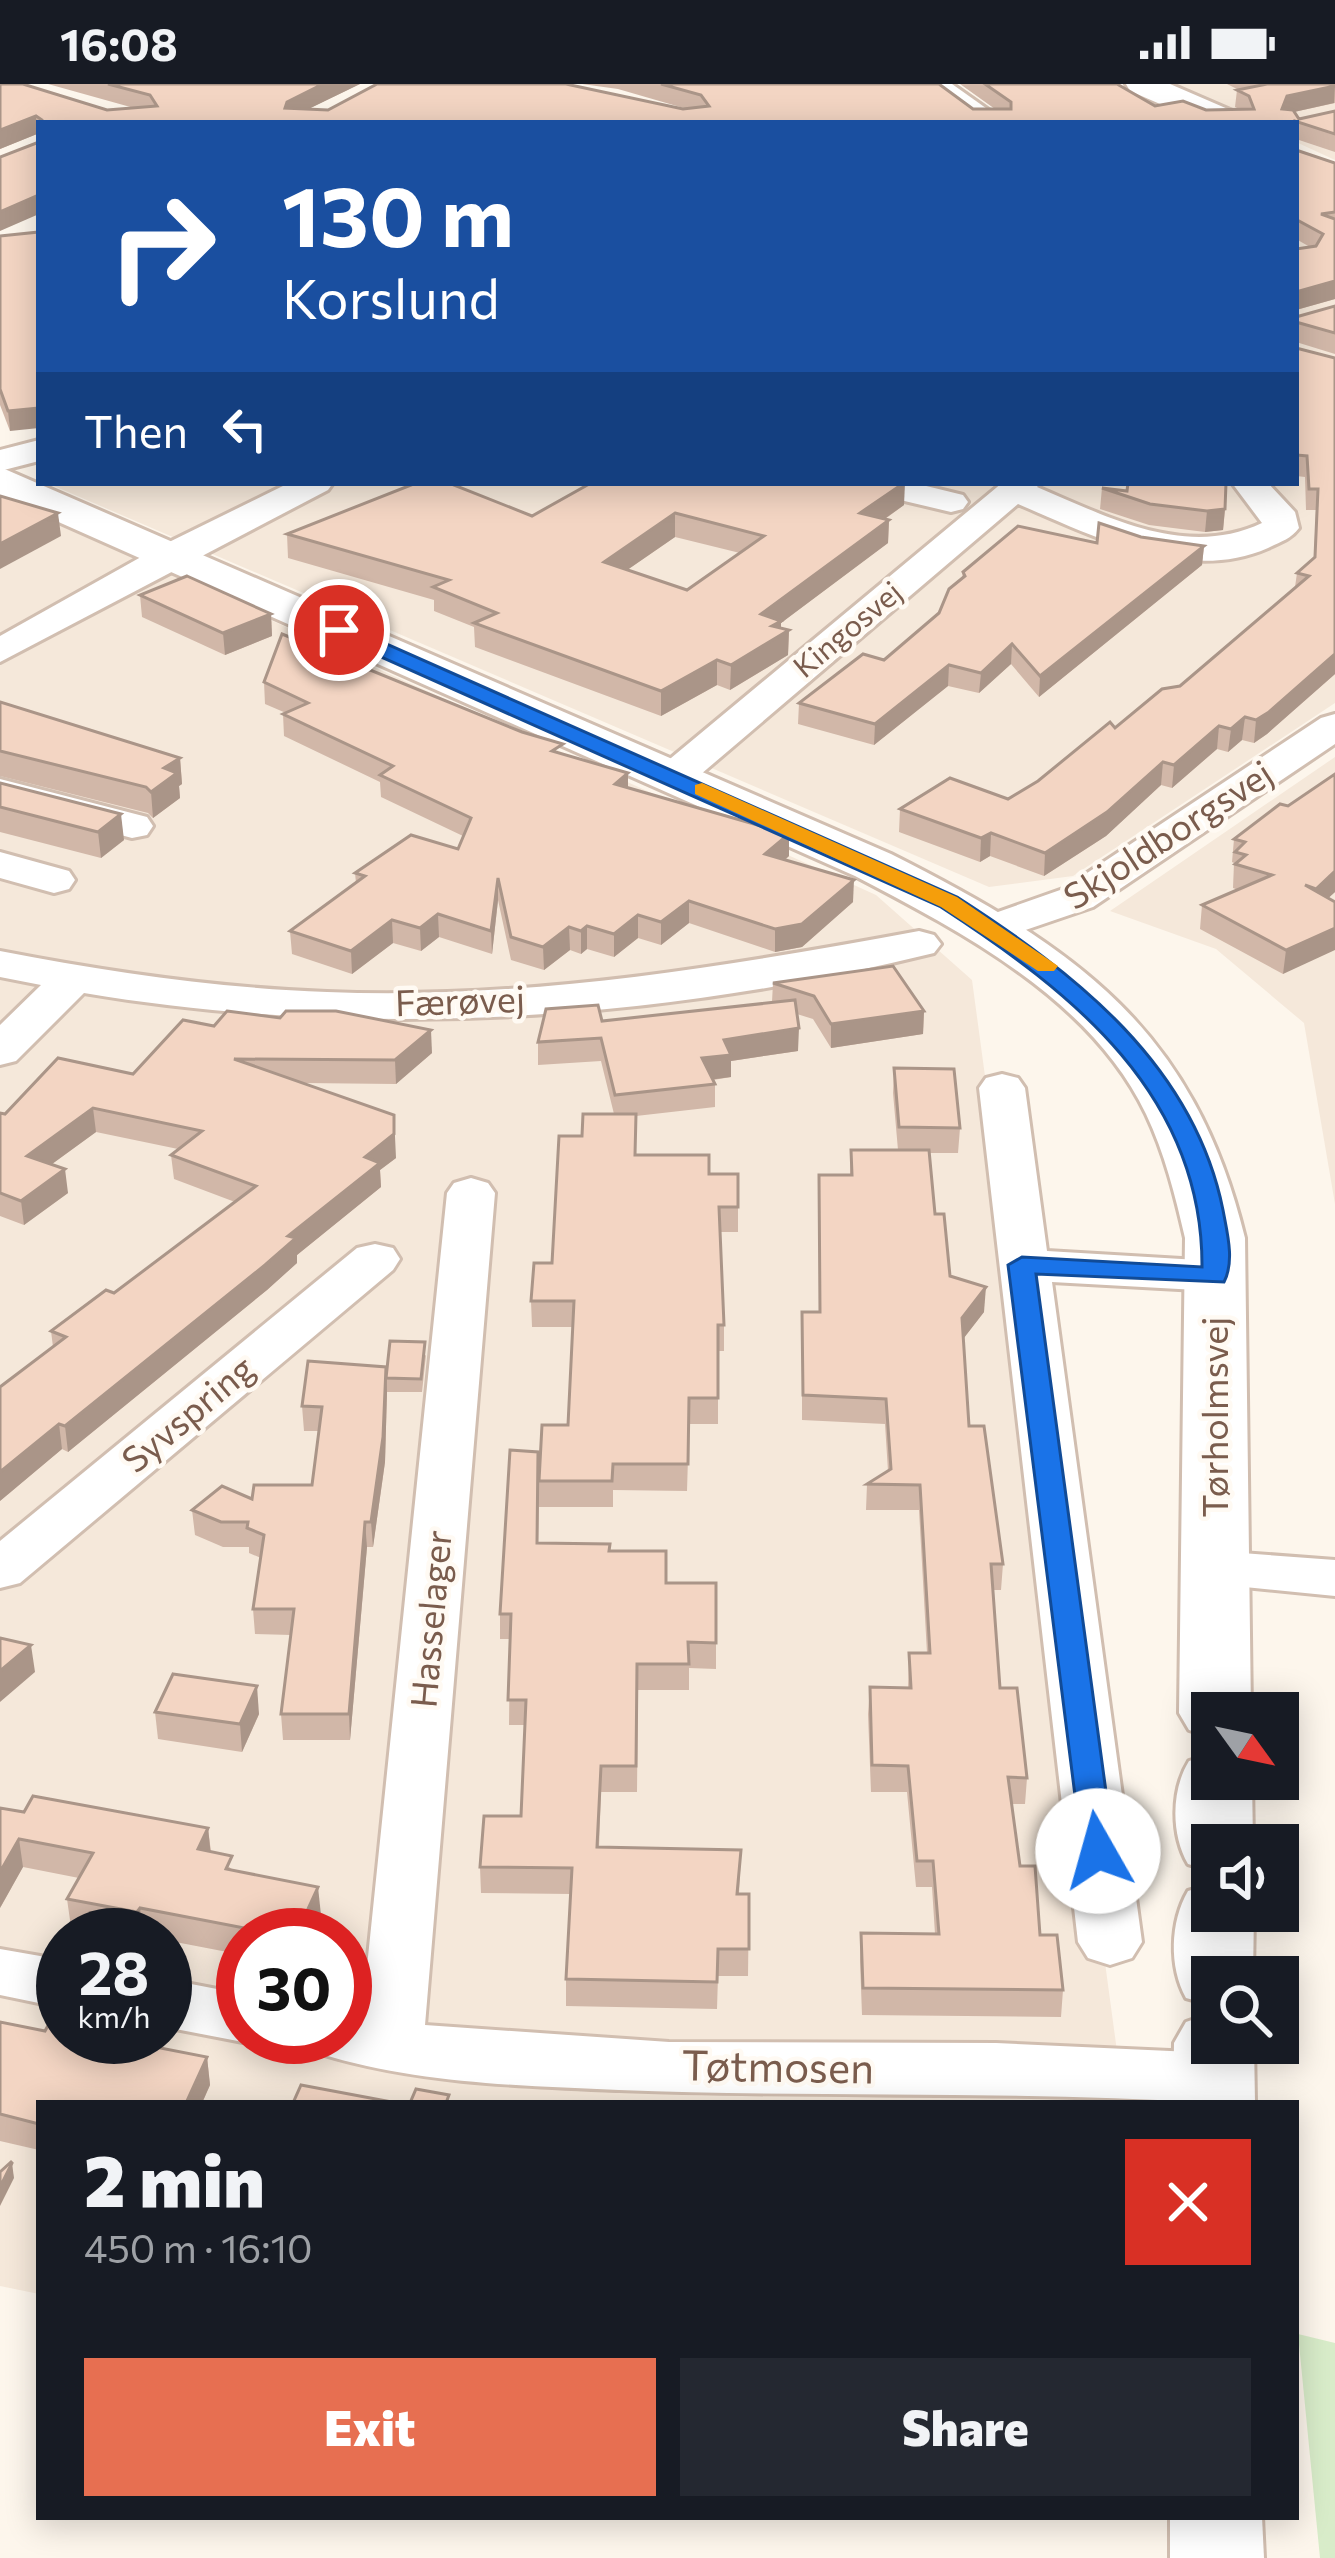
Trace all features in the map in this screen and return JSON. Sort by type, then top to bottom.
[{"type":"street","points":[[934,84],[988,120]]},
{"type":"street","points":[[1142,84],[1225,120]]},
{"type":"street","points":[[0,461],[36,451]]},
{"type":"street","name":"Tørholmsvej","points":[[0,480],[873,865],[993,928],[1099,1012],[1169,1100],[1202,1168],[1215,1238],[1215,1692]]},
{"type":"street","points":[[0,651],[170,556],[310,486]]},
{"type":"street","points":[[883,486],[951,502]]},
{"type":"street","points":[[1018,486],[1168,547],[1220,550],[1260,542],[1281,528],[1277,512],[1252,486]]},
{"type":"street","name":"Kingosvej","points":[[673,777],[1018,486]]},
{"type":"street","name":"Skjoldborgsvej","points":[[993,928],[1078,898],[1335,726]]},
{"type":"street","points":[[0,791],[132,826]]},
{"type":"street","points":[[0,866],[54,880]]},
{"type":"street","name":"Færøvej","points":[[0,964],[247,1001],[500,1000],[616,994],[919,944]]},
{"type":"street","points":[[0,1051],[73,978]]},
{"type":"street","points":[[1002,1088],[1110,1942]]},
{"type":"street","name":"Hasselager","points":[[372,2009],[471,1193]]},
{"type":"street","name":"Syvspring","points":[[0,1570],[375,1259]]},
{"type":"street","points":[[1022,1265],[1215,1276]]},
{"type":"street","points":[[1215,1569],[1335,1579]]},
{"type":"street","points":[[0,1972],[36,1979]]},
{"type":"street","name":"Tøtmosen","points":[[372,2042],[587,2065],[1214,2075]]},
{"type":"street","points":[[1216,2520],[1216,2558]]},
{"type":"shaded area","points":[[1166,84],[1335,84],[1335,160],[1299,143],[1299,120],[1246,120]]},
{"type":"shaded area","points":[[1299,172],[1335,189],[1335,703],[1073,876],[989,887],[54,486],[1299,486]]},
{"type":"shaded area","points":[[0,497],[876,895],[972,980],[1124,2100],[36,2100],[36,2293],[0,2286]]},
{"type":"shaded area","points":[[1335,757],[1335,1204],[1304,1023],[1216,949],[1110,911]]},
{"type":"green space","points":[[1299,2334],[1335,2343],[1335,2558],[1320,2558]]},
{"type":"building","points":[[0,84],[23,84],[107,110],[157,106],[150,95],[108,84],[323,84],[287,102],[285,108],[328,110],[377,84],[566,84],[683,109],[709,106],[701,95],[661,84],[939,84],[973,109],[1011,109],[1011,102],[985,84],[1117,84],[1155,106],[1183,101],[1206,110],[1254,109],[1249,96],[1237,90],[1267,84],[1335,84],[1287,96],[1282,109],[1293,110],[1299,119],[1335,111],[1335,134],[1299,120],[42,120],[36,116],[0,130]]},
{"type":"building","points":[[36,143],[36,196],[0,212],[0,157]]},
{"type":"building","points":[[1299,151],[1335,163],[1335,212],[1321,214],[1335,219],[1335,281],[1299,291],[1299,249],[1316,246],[1323,234],[1299,221]]},
{"type":"building","points":[[36,232],[36,408],[8,411],[0,389],[0,236]]},
{"type":"building","points":[[1335,306],[1335,333],[1299,323],[1299,316]]},
{"type":"building","points":[[1299,349],[1335,358],[1335,654],[1269,712],[1256,720],[1245,717],[1231,729],[1219,726],[1174,765],[1163,762],[1107,812],[1045,853],[991,833],[981,838],[900,809],[950,778],[1008,799],[1038,781],[1110,722],[1115,728],[1162,689],[1180,686],[1309,576],[1297,573],[1315,557],[1318,489],[1309,489],[1307,456],[1299,455]]},
{"type":"building","points":[[408,486],[457,486],[532,516],[586,486],[900,486],[860,513],[889,520],[761,614],[781,621],[772,626],[789,630],[731,665],[717,660],[661,691],[474,623],[497,613],[433,587],[449,580],[287,534]],"holes":[[[675,513],[764,536],[687,590],[604,562]]]},
{"type":"building","points":[[1128,486],[1226,486],[1225,509],[1150,504],[1102,488],[1127,491]]},
{"type":"building","points":[[0,496],[58,513],[0,544]]},
{"type":"building","points":[[1099,523],[1141,537],[1204,546],[1040,676],[1012,644],[981,673],[949,665],[875,724],[799,703],[863,654],[884,660],[939,613],[949,589],[965,576],[963,572],[1018,526],[1097,543]]},
{"type":"building","points":[[187,576],[271,614],[223,633],[140,595]]},
{"type":"building","points":[[282,634],[522,732],[563,744],[552,751],[628,773],[615,784],[789,834],[765,854],[854,880],[802,924],[775,929],[689,901],[661,922],[638,915],[614,934],[587,926],[581,931],[569,927],[543,947],[511,937],[498,878],[491,931],[438,914],[420,928],[392,920],[351,951],[290,931],[365,876],[355,873],[411,835],[458,849],[471,818],[380,775],[393,766],[283,714],[308,703],[264,682]]},
{"type":"building","points":[[0,702],[180,758],[164,768],[177,773],[151,792],[0,751]]},
{"type":"building","points":[[1335,774],[1335,871],[1316,889],[1305,885],[1335,902],[1335,928],[1286,950],[1202,905],[1272,875],[1235,864],[1246,855],[1235,852],[1245,842],[1234,839],[1280,804],[1288,806]]},
{"type":"building","points":[[0,783],[121,814],[98,832],[0,807]]},
{"type":"building","points":[[893,966],[924,1011],[831,1024],[814,996],[773,983]]},
{"type":"building","points":[[795,1000],[799,1028],[724,1040],[731,1055],[702,1058],[715,1084],[615,1095],[601,1038],[538,1042],[546,1009],[598,1005],[602,1021]]},
{"type":"building","points":[[227,1011],[280,1018],[286,1011],[336,1011],[431,1030],[395,1060],[234,1059],[394,1115],[394,1134],[365,1157],[380,1163],[288,1236],[296,1238],[265,1265],[65,1426],[59,1424],[0,1472],[0,1387],[66,1337],[51,1331],[106,1290],[114,1293],[256,1186],[171,1155],[202,1131],[93,1108],[27,1156],[65,1169],[21,1201],[0,1193],[0,1113],[5,1114],[58,1058],[133,1074],[183,1020],[214,1026]]},
{"type":"building","points":[[894,1068],[954,1069],[960,1128],[899,1127]]},
{"type":"building","points":[[583,1114],[636,1114],[635,1155],[709,1155],[709,1174],[738,1174],[738,1207],[719,1207],[724,1325],[718,1325],[718,1398],[689,1398],[688,1464],[613,1464],[612,1481],[539,1481],[542,1425],[568,1425],[574,1301],[531,1301],[534,1263],[552,1263],[559,1136],[582,1136]]},
{"type":"building","points":[[851,1150],[929,1150],[935,1214],[944,1214],[950,1276],[986,1287],[962,1318],[969,1426],[984,1426],[1003,1564],[991,1564],[1000,1688],[1017,1688],[1027,1778],[1008,1777],[1020,1866],[1035,1866],[1040,1935],[1057,1935],[1063,1990],[863,1988],[861,1933],[939,1934],[933,1861],[917,1861],[908,1766],[872,1765],[870,1687],[911,1688],[909,1653],[930,1653],[920,1485],[867,1484],[891,1469],[886,1399],[803,1395],[802,1312],[820,1312],[819,1175],[852,1175]]},
{"type":"building","points":[[390,1341],[425,1342],[421,1379],[386,1378]]},
{"type":"building","points":[[308,1361],[386,1367],[383,1437],[371,1522],[365,1522],[349,1714],[281,1714],[294,1609],[253,1609],[264,1535],[247,1528],[248,1522],[221,1522],[192,1510],[222,1486],[252,1499],[254,1485],[312,1485],[322,1407],[302,1406]]},
{"type":"building","points":[[510,1450],[538,1452],[537,1543],[666,1551],[666,1583],[716,1583],[716,1643],[688,1642],[689,1664],[637,1664],[636,1766],[601,1766],[597,1847],[741,1850],[737,1894],[749,1894],[749,1949],[718,1949],[717,1982],[566,1979],[572,1868],[480,1867],[484,1816],[521,1816],[526,1700],[508,1700],[511,1614],[500,1614]]},
{"type":"building","points":[[0,1638],[31,1645],[0,1671]]},
{"type":"building","points":[[173,1674],[257,1686],[240,1724],[155,1712]]},
{"type":"building","points":[[33,1796],[208,1828],[198,1849],[232,1856],[226,1869],[318,1887],[308,1908],[216,1908],[216,1923],[192,1918],[192,1908],[115,1908],[67,1899],[93,1853],[19,1839],[0,1872],[0,1808],[24,1812]]},
{"type":"building","points":[[0,2022],[36,2029],[36,2064],[192,2064],[192,2054],[207,2057],[187,2100],[36,2100],[36,2123],[0,2114]]},
{"type":"building","points":[[301,2085],[381,2100],[294,2100]]},
{"type":"building","points":[[416,2089],[449,2095],[447,2100],[411,2100]]},
{"type":"building","points":[[12,2163],[0,2187],[0,2172]]},
{"type":"slow traffic","points":[[702,790],[949,902],[1046,966]]},
{"type":"route","points":[[339,630],[949,902],[1039,960],[1099,1012],[1169,1100],[1202,1168],[1215,1238],[1215,1276],[1022,1265],[1098,1851]]}]
